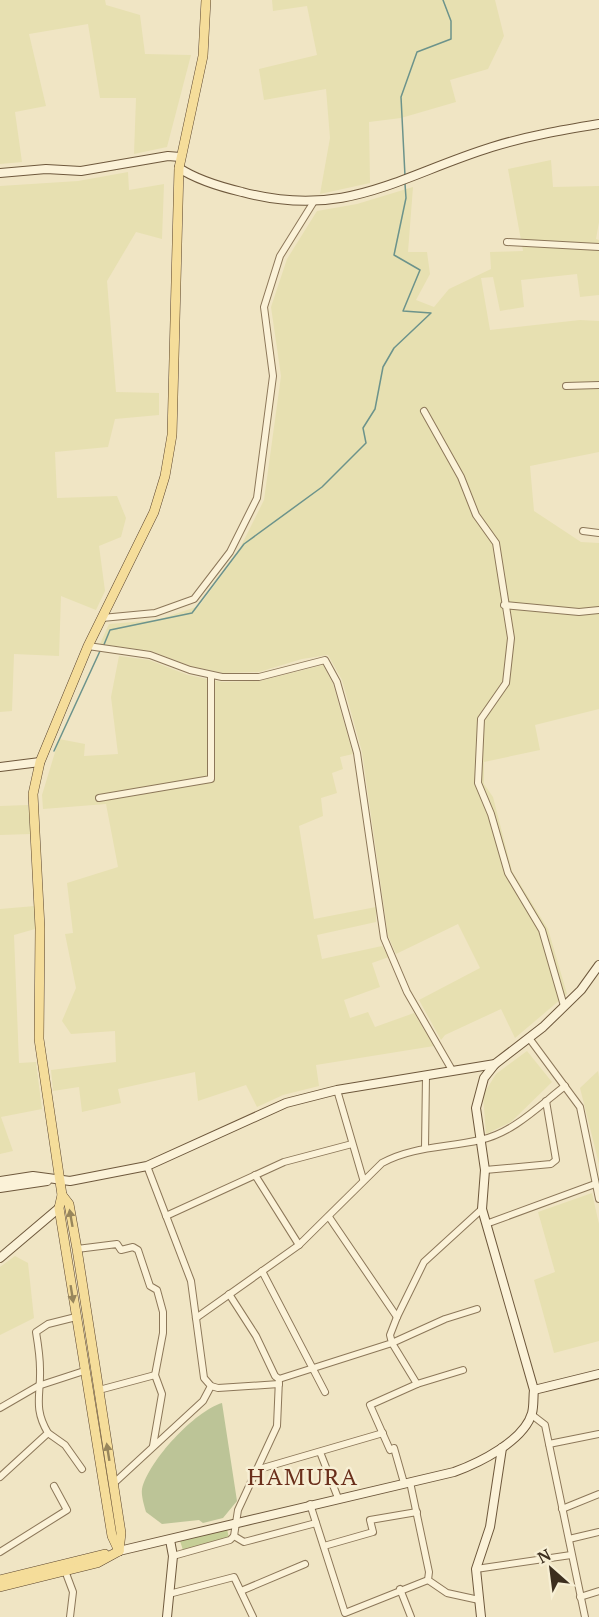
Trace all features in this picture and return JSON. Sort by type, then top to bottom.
[{"type":"main road","points":[[119,1551],[112,1536],[84,1371],[59,1208],[62,1195],[39,1039],[40,928],[33,794],[40,762],[88,646],[154,512],[165,476],[172,435],[178,168],[203,56],[206,0]]},
{"type":"main road","points":[[178,168],[234,190],[266,199],[313,203],[380,189],[490,147],[599,124]]},
{"type":"main road","points":[[0,173],[45,169],[81,171],[168,156],[180,157]]},
{"type":"main road","points":[[0,767],[40,762]]},
{"type":"main road","points":[[0,1580],[97,1563],[119,1551],[310,1504],[407,1483],[477,1464],[502,1448],[532,1415],[534,1390],[482,1209],[485,1170],[476,1108],[484,1078],[495,1064],[529,1038],[581,990],[599,965]]},
{"type":"main road","points":[[0,1181],[33,1176],[70,1181],[147,1166],[286,1103],[337,1090],[495,1064]]},
{"type":"main road","points":[[0,1188],[59,1179]]},
{"type":"main road","points":[[62,1195],[69,1204],[99,1390],[121,1533],[119,1551]]},
{"type":"main road","points":[[0,1258],[59,1208]]},
{"type":"main road","points":[[534,1390],[599,1374]]},
{"type":"main road","points":[[481,1617],[476,1569],[490,1527],[502,1448]]},
{"type":"main road","points":[[167,1617],[173,1556],[170,1539]]},
{"type":"main road","points":[[0,1587],[64,1569]]},
{"type":"street","points":[[102,618],[155,613],[194,600],[230,552],[257,498],[273,376],[264,307],[280,256],[313,203]]},
{"type":"street","points":[[507,242],[599,247]]},
{"type":"street","points":[[566,386],[599,385]]},
{"type":"street","points":[[424,411],[461,477],[476,515],[496,543],[504,606],[511,638],[506,683],[481,719],[478,783],[491,814],[508,873],[542,930],[564,1006]]},
{"type":"street","points":[[583,531],[599,533]]},
{"type":"street","points":[[504,606],[579,612],[599,610]]},
{"type":"street","points":[[88,646],[150,656],[222,677],[259,676],[325,660],[337,682],[357,753],[384,938],[407,992],[453,1070]]},
{"type":"street","points":[[99,798],[211,779],[211,675]]},
{"type":"street","points":[[529,1038],[580,1107],[596,1173],[595,1184],[599,1199]]},
{"type":"street","points":[[426,1075],[426,1148]]},
{"type":"street","points":[[196,1318],[299,1245],[329,1217],[363,1179],[382,1163],[397,1155],[426,1148],[482,1140],[513,1126],[565,1086]]},
{"type":"street","points":[[337,1090],[363,1179]]},
{"type":"street","points":[[485,1170],[551,1164],[556,1160],[546,1101]]},
{"type":"street","points":[[166,1216],[284,1162],[352,1144]]},
{"type":"street","points":[[147,1166],[191,1281],[204,1378],[211,1386],[218,1388],[279,1381],[313,1366],[392,1343],[445,1319],[477,1309]]},
{"type":"street","points":[[255,1175],[299,1245]]},
{"type":"street","points":[[486,1224],[595,1184]]},
{"type":"street","points":[[417,1384],[392,1343],[390,1335],[424,1262],[482,1209]]},
{"type":"street","points":[[329,1217],[397,1317]]},
{"type":"street","points":[[76,1250],[117,1244],[121,1250],[133,1247],[138,1250],[150,1286],[157,1290],[163,1312],[163,1333],[154,1375],[162,1394],[153,1446]]},
{"type":"street","points":[[262,1271],[325,1392]]},
{"type":"street","points":[[173,1556],[230,1540],[234,1536],[238,1510],[277,1426],[279,1381],[256,1336],[230,1294]]},
{"type":"street","points":[[76,1317],[48,1324],[36,1332],[41,1372],[38,1386],[40,1420],[48,1432],[65,1446],[82,1469]]},
{"type":"street","points":[[428,1580],[429,1572],[417,1512],[394,1448],[390,1450],[370,1405],[417,1384],[463,1370]]},
{"type":"street","points":[[0,1408],[38,1386],[84,1371]]},
{"type":"street","points":[[99,1390],[154,1375]]},
{"type":"street","points":[[113,1484],[203,1401],[211,1386]]},
{"type":"street","points":[[532,1415],[545,1425],[585,1617]]},
{"type":"street","points":[[0,1477],[48,1432]]},
{"type":"street","points":[[256,1470],[383,1432]]},
{"type":"street","points":[[549,1444],[599,1434]]},
{"type":"street","points":[[320,1452],[338,1498]]},
{"type":"street","points":[[0,1552],[67,1510],[54,1486]]},
{"type":"street","points":[[562,1509],[599,1494]]},
{"type":"street","points":[[310,1504],[345,1613],[351,1614],[400,1589],[428,1580]]},
{"type":"street","points":[[324,1546],[373,1533],[370,1520],[417,1512]]},
{"type":"street","points":[[234,1536],[244,1542],[316,1523]]},
{"type":"street","points":[[569,1539],[599,1532]]},
{"type":"street","points":[[476,1569],[571,1555]]},
{"type":"street","points":[[241,1591],[305,1564]]},
{"type":"street","points":[[64,1569],[72,1592],[70,1617]]},
{"type":"street","points":[[169,1594],[234,1577],[252,1617]]},
{"type":"street","points":[[428,1580],[447,1593],[479,1600]]},
{"type":"street","points":[[400,1589],[411,1617]]},
{"type":"street","points":[[580,1597],[599,1591]]},
{"type":"shaded area","points":[[0,0],[105,0],[106,5],[140,15],[145,54],[191,55],[167,147],[134,154],[136,98],[100,98],[88,24],[29,34],[46,106],[15,112],[22,162],[0,164]]},
{"type":"shaded area","points":[[272,0],[495,0],[504,36],[488,69],[450,80],[456,102],[401,118],[369,122],[370,183],[320,194],[330,138],[326,89],[264,100],[259,69],[317,55],[307,6],[273,11]]},
{"type":"shaded area","points":[[551,160],[553,187],[599,186],[599,222],[596,239],[599,240],[599,295],[580,297],[577,274],[521,280],[524,307],[500,311],[493,277],[481,278],[490,330],[580,320],[599,321],[599,452],[530,466],[534,511],[581,542],[599,543],[599,709],[535,725],[540,750],[484,762],[484,784],[493,797],[512,871],[548,929],[567,994],[515,1038],[501,1009],[445,1035],[441,1040],[419,1000],[480,968],[458,924],[396,954],[388,936],[362,752],[342,680],[328,655],[302,659],[259,672],[223,673],[191,666],[151,651],[100,644],[109,624],[157,620],[199,606],[236,556],[264,500],[281,376],[271,307],[287,259],[317,211],[357,204],[413,187],[408,252],[427,252],[430,274],[416,300],[434,307],[449,289],[491,269],[490,252],[523,251],[508,169]]},
{"type":"shaded area","points":[[128,172],[129,190],[164,184],[162,239],[136,232],[107,281],[116,392],[159,393],[159,415],[115,419],[108,447],[55,452],[57,498],[117,496],[126,518],[121,537],[99,546],[105,591],[96,610],[61,596],[59,656],[14,654],[12,711],[0,712],[0,186],[78,181]]},
{"type":"shaded area","points":[[119,656],[149,660],[188,675],[222,682],[260,681],[323,665],[333,684],[353,754],[340,757],[343,769],[332,773],[337,793],[321,798],[323,816],[299,826],[314,919],[376,907],[376,922],[317,935],[322,959],[382,946],[389,957],[372,963],[380,987],[344,1000],[350,1018],[368,1012],[375,1027],[414,1013],[434,1046],[316,1065],[319,1086],[283,1095],[257,1107],[246,1085],[198,1101],[195,1072],[118,1089],[121,1103],[82,1112],[79,1087],[53,1091],[51,1070],[116,1062],[115,1031],[71,1034],[62,1021],[76,988],[65,934],[73,933],[67,883],[118,867],[106,804],[43,809],[42,795],[59,739],[85,744],[84,756],[118,754],[111,697]]},
{"type":"shaded area","points":[[28,805],[31,834],[0,835],[0,806]]},
{"type":"shaded area","points":[[35,906],[35,929],[14,935],[19,1063],[36,1062],[42,1109],[1,1117],[13,1151],[0,1154],[0,909]]},
{"type":"shaded area","points":[[527,1051],[552,1082],[511,1122],[486,1134],[483,1095],[496,1074]]},
{"type":"shaded area","points":[[598,1071],[599,1077],[599,1164],[580,1088]]},
{"type":"shaded area","points":[[592,1193],[599,1224],[599,1341],[554,1353],[534,1280],[555,1272],[538,1212]]},
{"type":"shaded area","points":[[15,1256],[28,1263],[34,1318],[0,1335],[0,1267]]},
{"type":"green space","points":[[222,1403],[237,1501],[223,1518],[203,1523],[199,1520],[162,1524],[146,1512],[142,1489],[146,1477],[174,1438],[199,1416]]},
{"type":"green space","points":[[227,1529],[229,1538],[183,1550],[180,1541]]},
{"type":"waterway","points":[[405,176],[401,97],[417,52],[451,39],[451,21],[443,0]]},
{"type":"waterway","points":[[103,647],[110,630],[192,613],[244,544],[322,487],[366,443],[363,428],[375,409],[383,367],[394,348],[431,313],[403,311],[420,270],[394,255],[406,198],[405,184]]},
{"type":"waterway","points":[[54,751],[100,651]]},
{"type":"district","name":"HAMURA","points":[[303,1476]]}]
